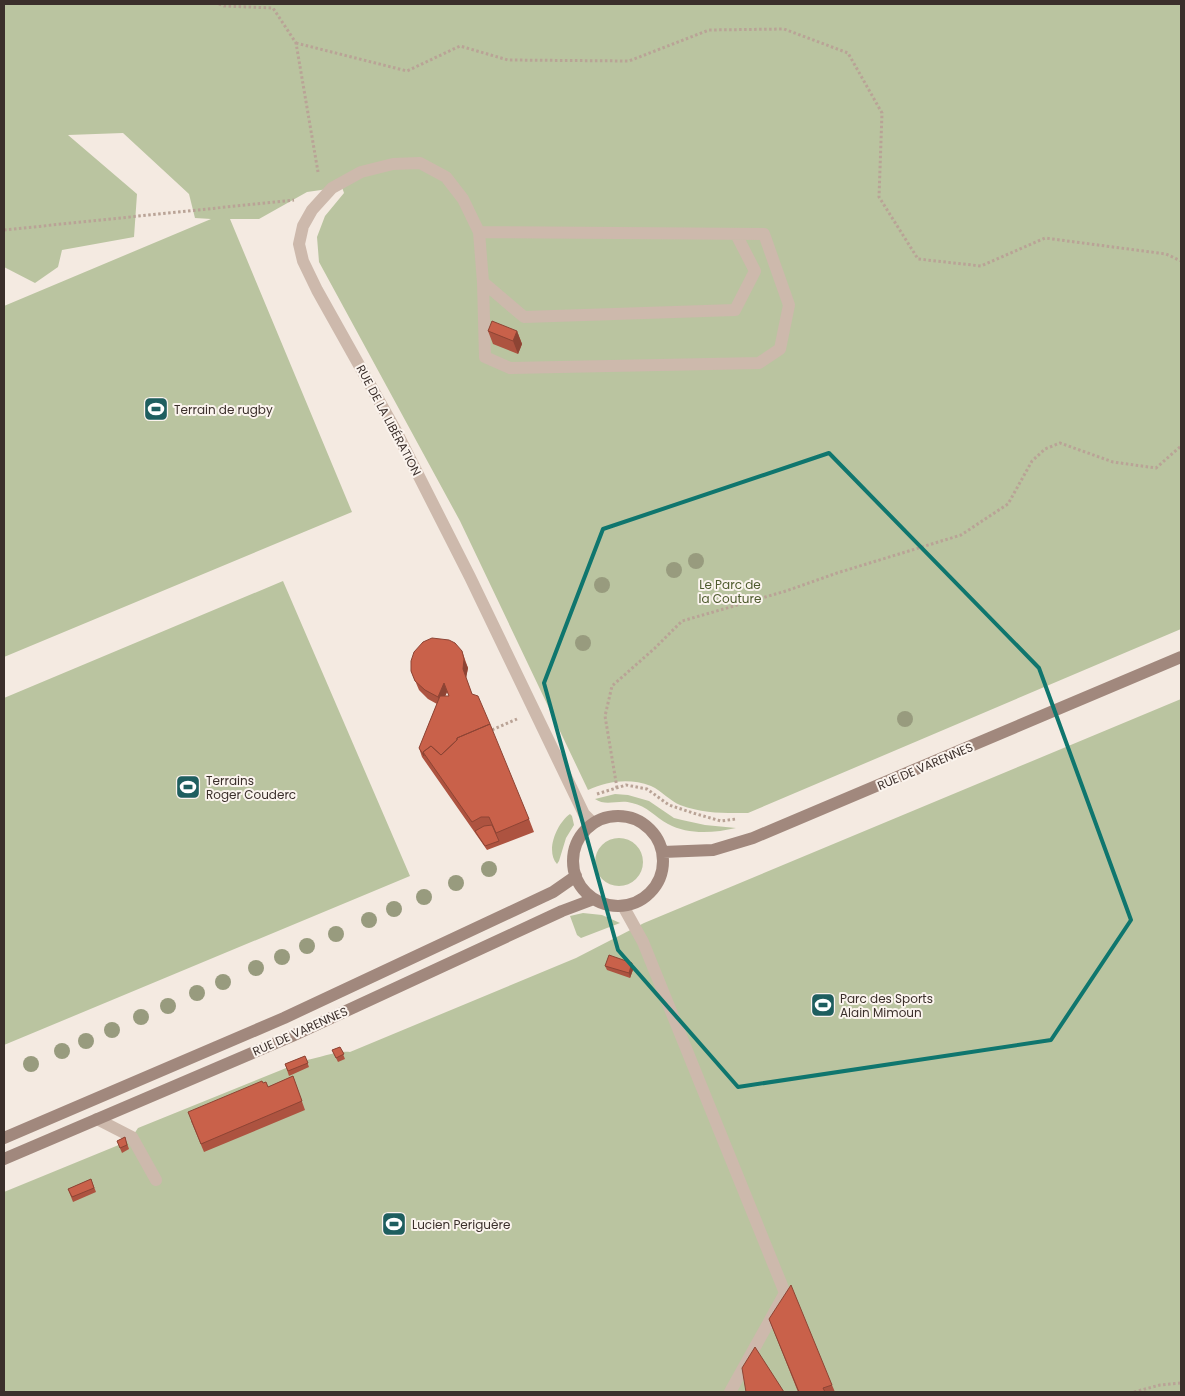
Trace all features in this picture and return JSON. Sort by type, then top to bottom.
[{"type":"street","name":"RUE DE VARENNES","points":[[663,852],[713,850],[753,838],[1181,657]]},
{"type":"street","points":[[621,816],[636,819],[648,827],[657,838],[663,852],[663,867],[658,881],[649,894],[637,902],[622,906],[594,899],[583,889],[576,876],[573,861],[582,833],[593,823],[606,817],[621,816]]},
{"type":"street","name":"RUE DE VARENNES","points":[[4,1138],[284,1018],[553,892],[576,876]]},
{"type":"street","name":"RUE DE VARENNES","points":[[4,1159],[292,1036],[562,911],[594,899]]},
{"type":"lane","name":"RUE DE LA LIBÉRATION","points":[[593,823],[584,814],[470,577],[396,431],[303,261],[299,244],[302,226],[322,197],[332,188],[361,172],[393,164],[420,163],[446,178],[464,199],[479,232],[483,282],[485,357],[510,368],[759,363],[780,349],[789,305],[764,234],[736,234]]},
{"type":"lane","points":[[479,232],[736,234],[755,271],[735,310],[524,317],[483,282]]},
{"type":"lane","points":[[622,906],[643,942],[785,1293],[730,1392]]},
{"type":"lane","points":[[97,1119],[132,1137],[156,1180]]},
{"type":"path","points":[[4,230],[322,197],[296,43],[272,8],[224,6],[219,4]]},
{"type":"path","points":[[296,43],[406,72],[460,46],[508,60],[628,61],[709,30],[784,29],[848,53],[882,113],[879,197],[918,259],[982,266],[1045,238],[1166,254],[1181,261]]},
{"type":"path","points":[[617,788],[605,716],[612,686],[656,648],[682,621],[758,600],[914,548],[961,535],[1008,504],[1032,461],[1045,449],[1060,444],[1113,462],[1156,468],[1181,446]]},
{"type":"path","points":[[577,800],[626,785],[647,789],[669,805],[693,813],[721,820],[738,819]]},
{"type":"path","points":[[1134,1392],[1160,1385],[1181,1383]]},
{"type":"highlighted area","points":[[829,453],[1039,668],[1131,920],[1051,1040],[738,1087],[618,950],[544,683],[603,529]]},
{"type":"green space","name":"Le Parc de la Couture","points":[[4,4],[1181,4],[1181,629],[748,813],[714,812],[689,808],[676,803],[651,786],[635,782],[627,781],[604,784],[588,790],[460,521],[319,262],[317,237],[325,216],[344,193],[342,187],[307,192],[259,219],[230,219],[352,512],[4,657],[4,306],[211,219],[195,218],[189,194],[123,133],[68,135],[137,194],[134,237],[62,250],[58,267],[35,283],[4,267]]},
{"type":"green space","name":"Terrains Roger Couderc","points":[[283,581],[410,876],[4,1045],[4,698]]},
{"type":"green space","name":"Parc des Sports Alain Mimoun","points":[[1181,699],[1181,1392],[4,1392],[4,1192],[126,1142],[138,1128],[306,1060],[334,1053],[350,1052],[576,958],[644,923]]},
{"type":"green space","points":[[615,794],[628,795],[649,801],[674,818],[705,825],[736,828],[710,832],[684,830],[668,824],[637,804],[604,802],[595,799]]},
{"type":"green space","points":[[570,814],[574,825],[566,838],[557,864],[552,852],[554,837],[565,818]]},
{"type":"green space","points":[[614,838],[624,838],[633,842],[639,848],[642,853],[642,871],[633,882],[624,886],[614,886],[605,882],[599,876],[595,867],[595,857],[599,848],[605,842]]},
{"type":"green space","points":[[583,913],[602,915],[620,923],[581,938],[577,935],[570,916]]},
{"type":"building","points":[[492,321],[517,331],[513,341],[488,331]]},
{"type":"building","points":[[432,638],[449,640],[455,643],[462,651],[464,659],[463,669],[472,694],[478,696],[490,724],[457,738],[441,755],[431,746],[423,752],[424,756],[419,748],[440,696],[449,696],[444,683],[438,697],[425,690],[415,681],[411,671],[411,661],[414,652],[423,642]]},
{"type":"building","points":[[490,724],[529,819],[496,833],[489,817],[481,817],[472,822],[423,752],[431,746],[441,755],[457,738]]},
{"type":"building","points":[[492,825],[499,841],[485,846],[475,831],[484,826]]},
{"type":"building","points":[[609,955],[632,963],[629,973],[605,966]]},
{"type":"building","points":[[340,1047],[344,1054],[336,1058],[332,1050]]},
{"type":"building","points":[[305,1056],[308,1063],[288,1071],[285,1064]]},
{"type":"building","points":[[293,1076],[302,1101],[201,1144],[188,1112],[262,1081],[263,1083],[266,1082],[268,1087]]},
{"type":"building","points":[[125,1137],[127,1145],[120,1148],[117,1141]]},
{"type":"building","points":[[91,1179],[94,1188],[72,1197],[68,1189]]},
{"type":"building","points":[[791,1285],[832,1385],[823,1388],[825,1392],[799,1392],[769,1319]]},
{"type":"building","points":[[755,1347],[784,1392],[746,1392],[742,1368]]},
{"type":"place","name":"Terrain de rugby","points":[[156,409]]},
{"type":"place","name":"Terrains Roger Couderc","points":[[188,787]]},
{"type":"place","name":"Parc des Sports Alain Mimoun","points":[[823,1005]]},
{"type":"place","name":"Lucien Periguère","points":[[394,1224]]}]
